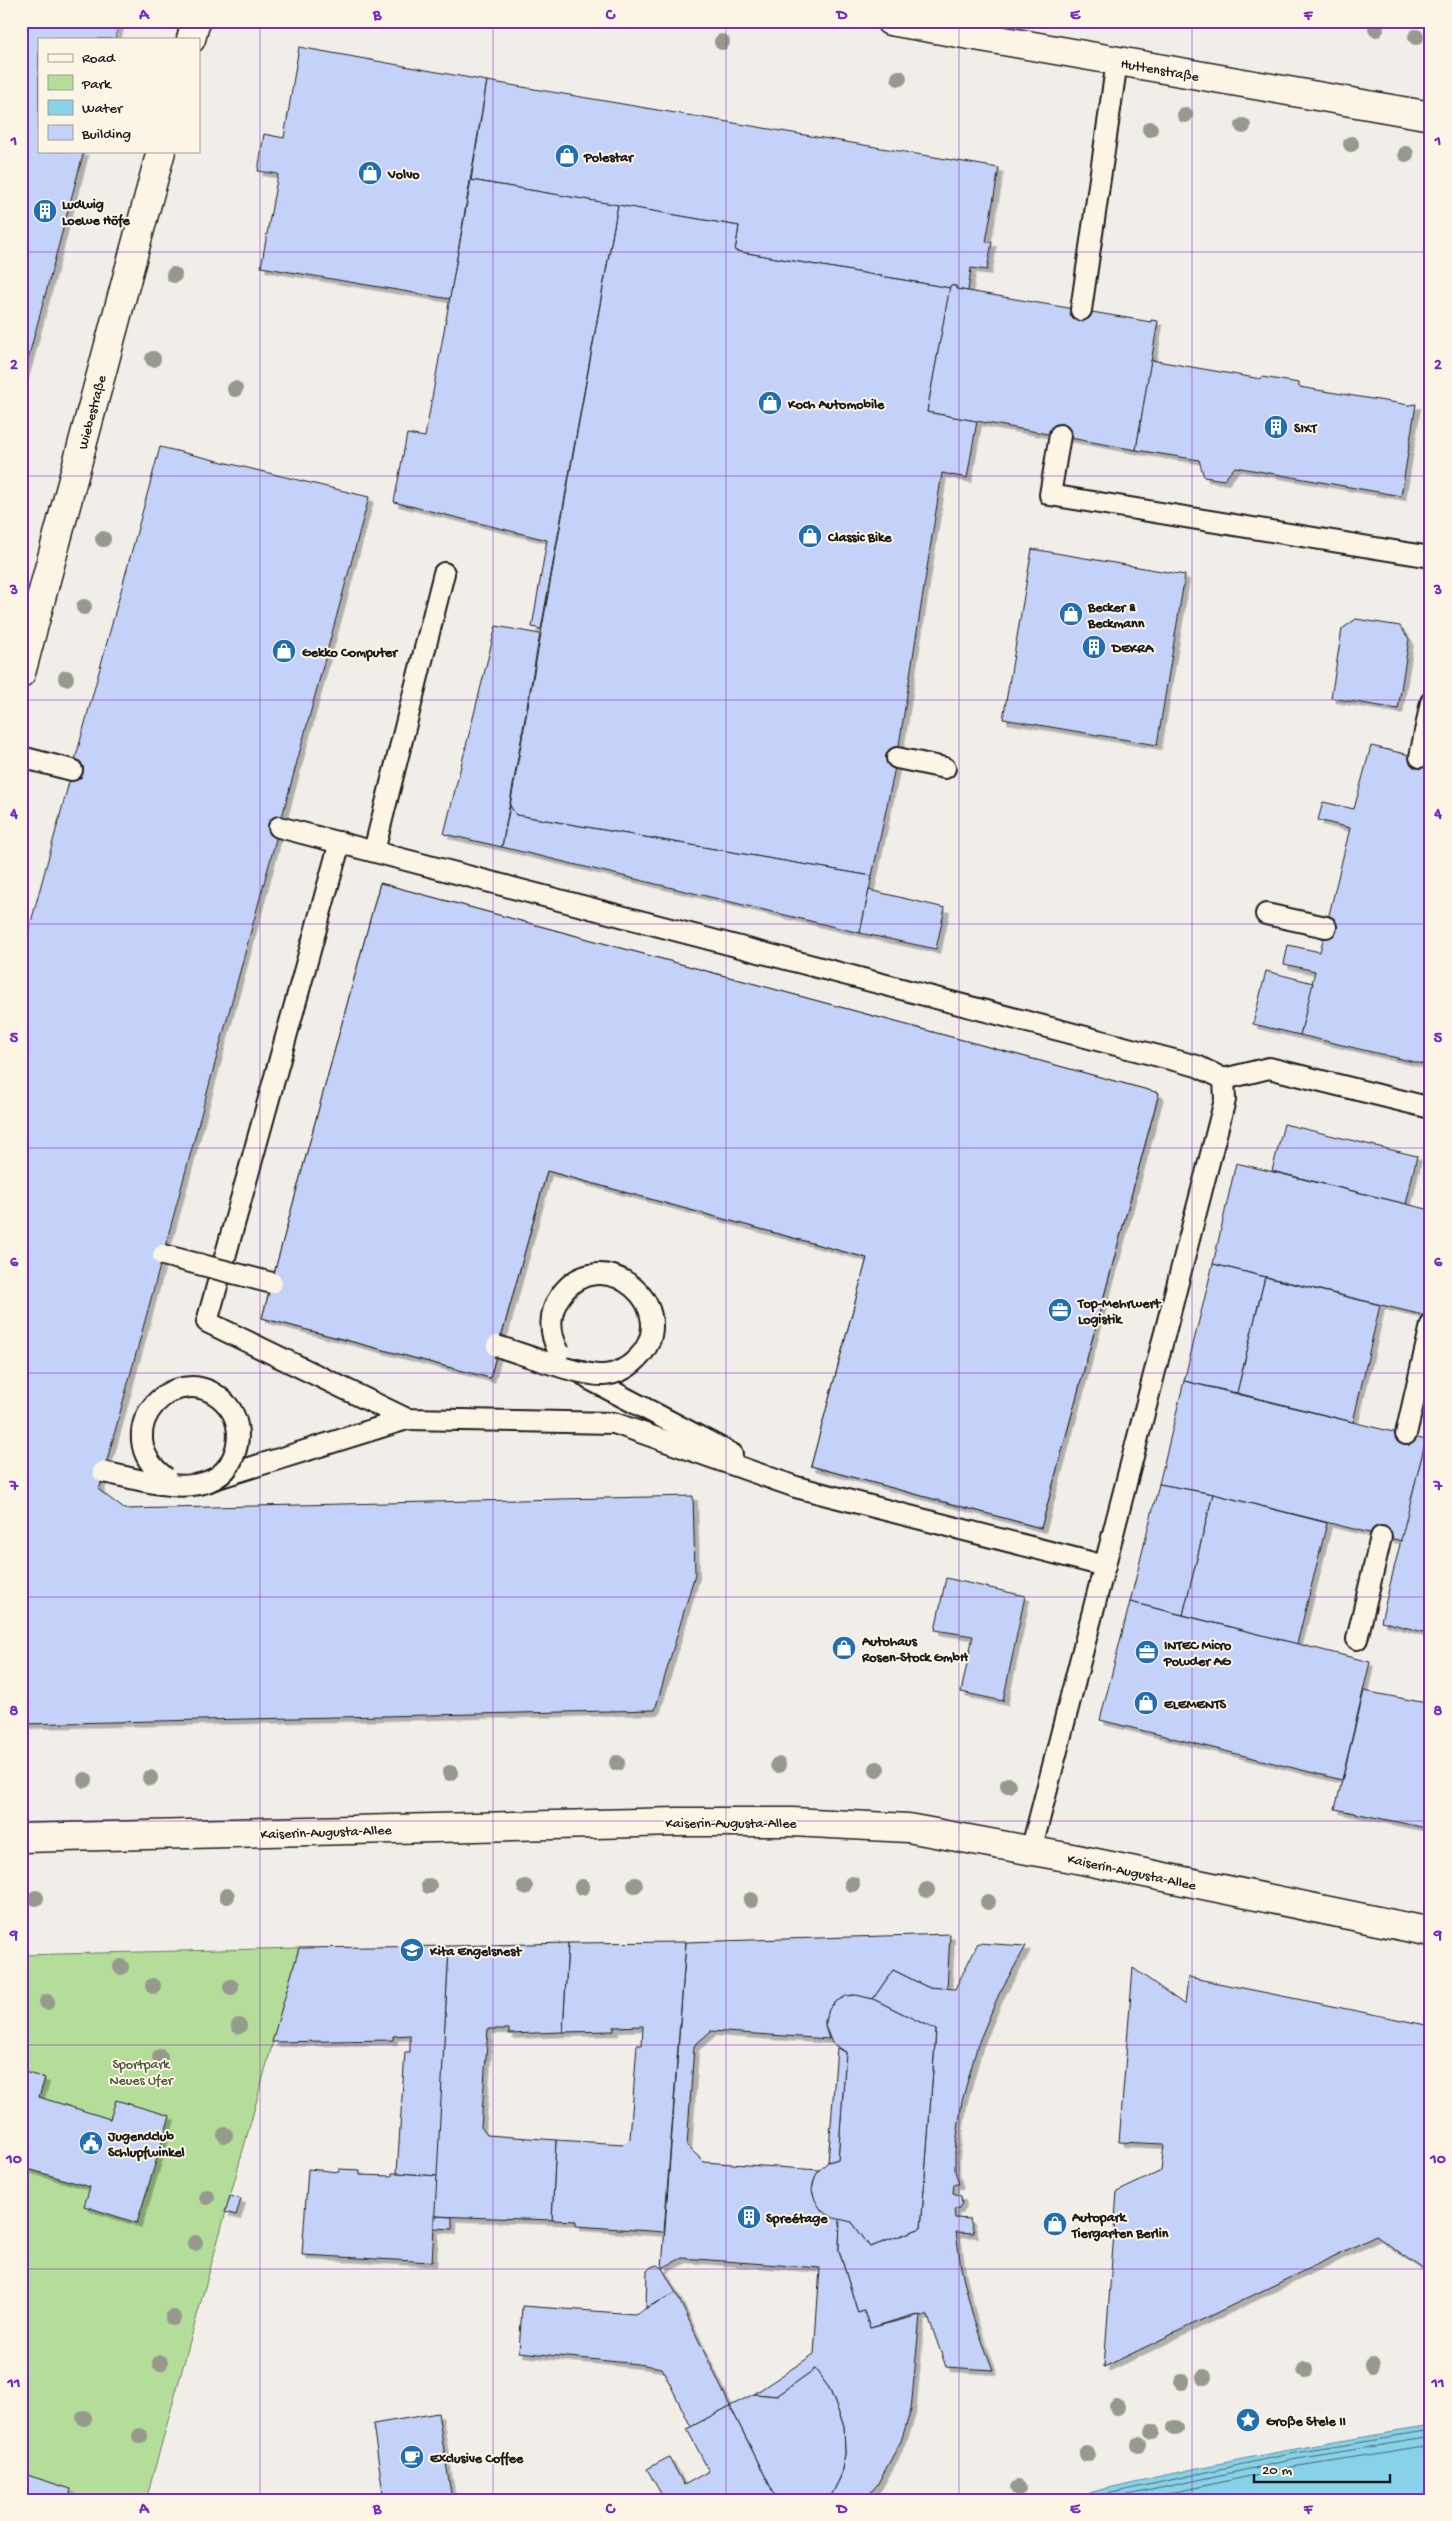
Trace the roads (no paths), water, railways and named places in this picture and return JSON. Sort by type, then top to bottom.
[{"type":"main road","points":[[191,38],[196,21]]},
{"type":"main road","name":"Huttenstraße","points":[[890,21],[1431,116]]},
{"type":"main road","name":"Wiebestraße","points":[[21,674],[161,152]]},
{"type":"main road","name":"Kaiserin-Augusta-Allee","points":[[21,1838],[629,1823],[748,1822],[908,1828],[1431,1932]]},
{"type":"lane","points":[[1081,310],[1117,61]]},
{"type":"lane","points":[[1060,435],[1050,495],[1431,557]]},
{"type":"lane","points":[[374,851],[444,573]]},
{"type":"lane","points":[[1420,757],[1431,702]]},
{"type":"lane","points":[[21,757],[72,770]]},
{"type":"lane","points":[[897,758],[945,768]]},
{"type":"lane","points":[[279,827],[1197,1066],[1224,1079],[1269,1068],[1431,1108]]},
{"type":"lane","points":[[340,842],[207,1322],[407,1419]]},
{"type":"lane","points":[[1266,914],[1326,927]]},
{"type":"lane","points":[[1031,1851],[1226,1100],[1224,1079]]},
{"type":"lane","points":[[163,1255],[272,1283]]},
{"type":"lane","points":[[498,1346],[594,1375],[619,1372],[631,1366],[641,1355],[649,1342],[652,1329],[650,1312],[646,1301],[631,1284],[610,1275],[598,1274],[577,1281],[565,1289],[553,1311],[551,1332],[559,1352],[589,1379],[796,1488]]},
{"type":"lane","points":[[1406,1434],[1431,1325]]},
{"type":"lane","points":[[103,1472],[180,1487],[205,1484],[229,1465],[238,1444],[236,1419],[221,1398],[206,1390],[185,1388],[164,1394],[149,1410],[142,1426],[143,1449],[150,1463],[166,1478],[174,1482],[200,1484],[407,1419],[614,1423],[796,1488],[1105,1566]]},
{"type":"lane","points":[[1357,1639],[1381,1537]]},
{"type":"water","points":[[1431,2426],[1431,2500],[1061,2500],[1245,2458]]},
{"type":"place","name":"Polestar","points":[[567,156]]},
{"type":"place","name":"Volvo","points":[[370,173]]},
{"type":"place","name":"Ludwig Loewe Höfe","points":[[45,211]]},
{"type":"place","name":"Koch Automobile","points":[[770,403]]},
{"type":"place","name":"SIXT","points":[[1276,427]]},
{"type":"place","name":"Classic Bike","points":[[810,536]]},
{"type":"place","name":"Becker & Beckmann","points":[[1071,614]]},
{"type":"place","name":"DEKRA","points":[[1094,647]]},
{"type":"place","name":"Gekko Computer","points":[[284,651]]},
{"type":"place","name":"Top-Mehrwert Logistik","points":[[1060,1310]]},
{"type":"place","name":"Autohaus Rosen-Stock GmbH","points":[[844,1648]]},
{"type":"place","name":"INTEC Micro Powder AG","points":[[1147,1652]]},
{"type":"place","name":"ELEMENTS","points":[[1146,1703]]},
{"type":"place","name":"Kita Engelsnest","points":[[412,1950]]},
{"type":"place","name":"Jugendclub Schlupfwinkel","points":[[91,2143]]},
{"type":"place","name":"Spreétage","points":[[749,2217]]},
{"type":"place","name":"Autopark Tiergarten Berlin","points":[[1055,2224]]},
{"type":"place","name":"Große Stele II","points":[[1248,2420]]},
{"type":"place","name":"Exclusive Coffee","points":[[412,2457]]},
{"type":"park label","name":"Sportpark Neues Ufer","points":[[141,2072]]}]
